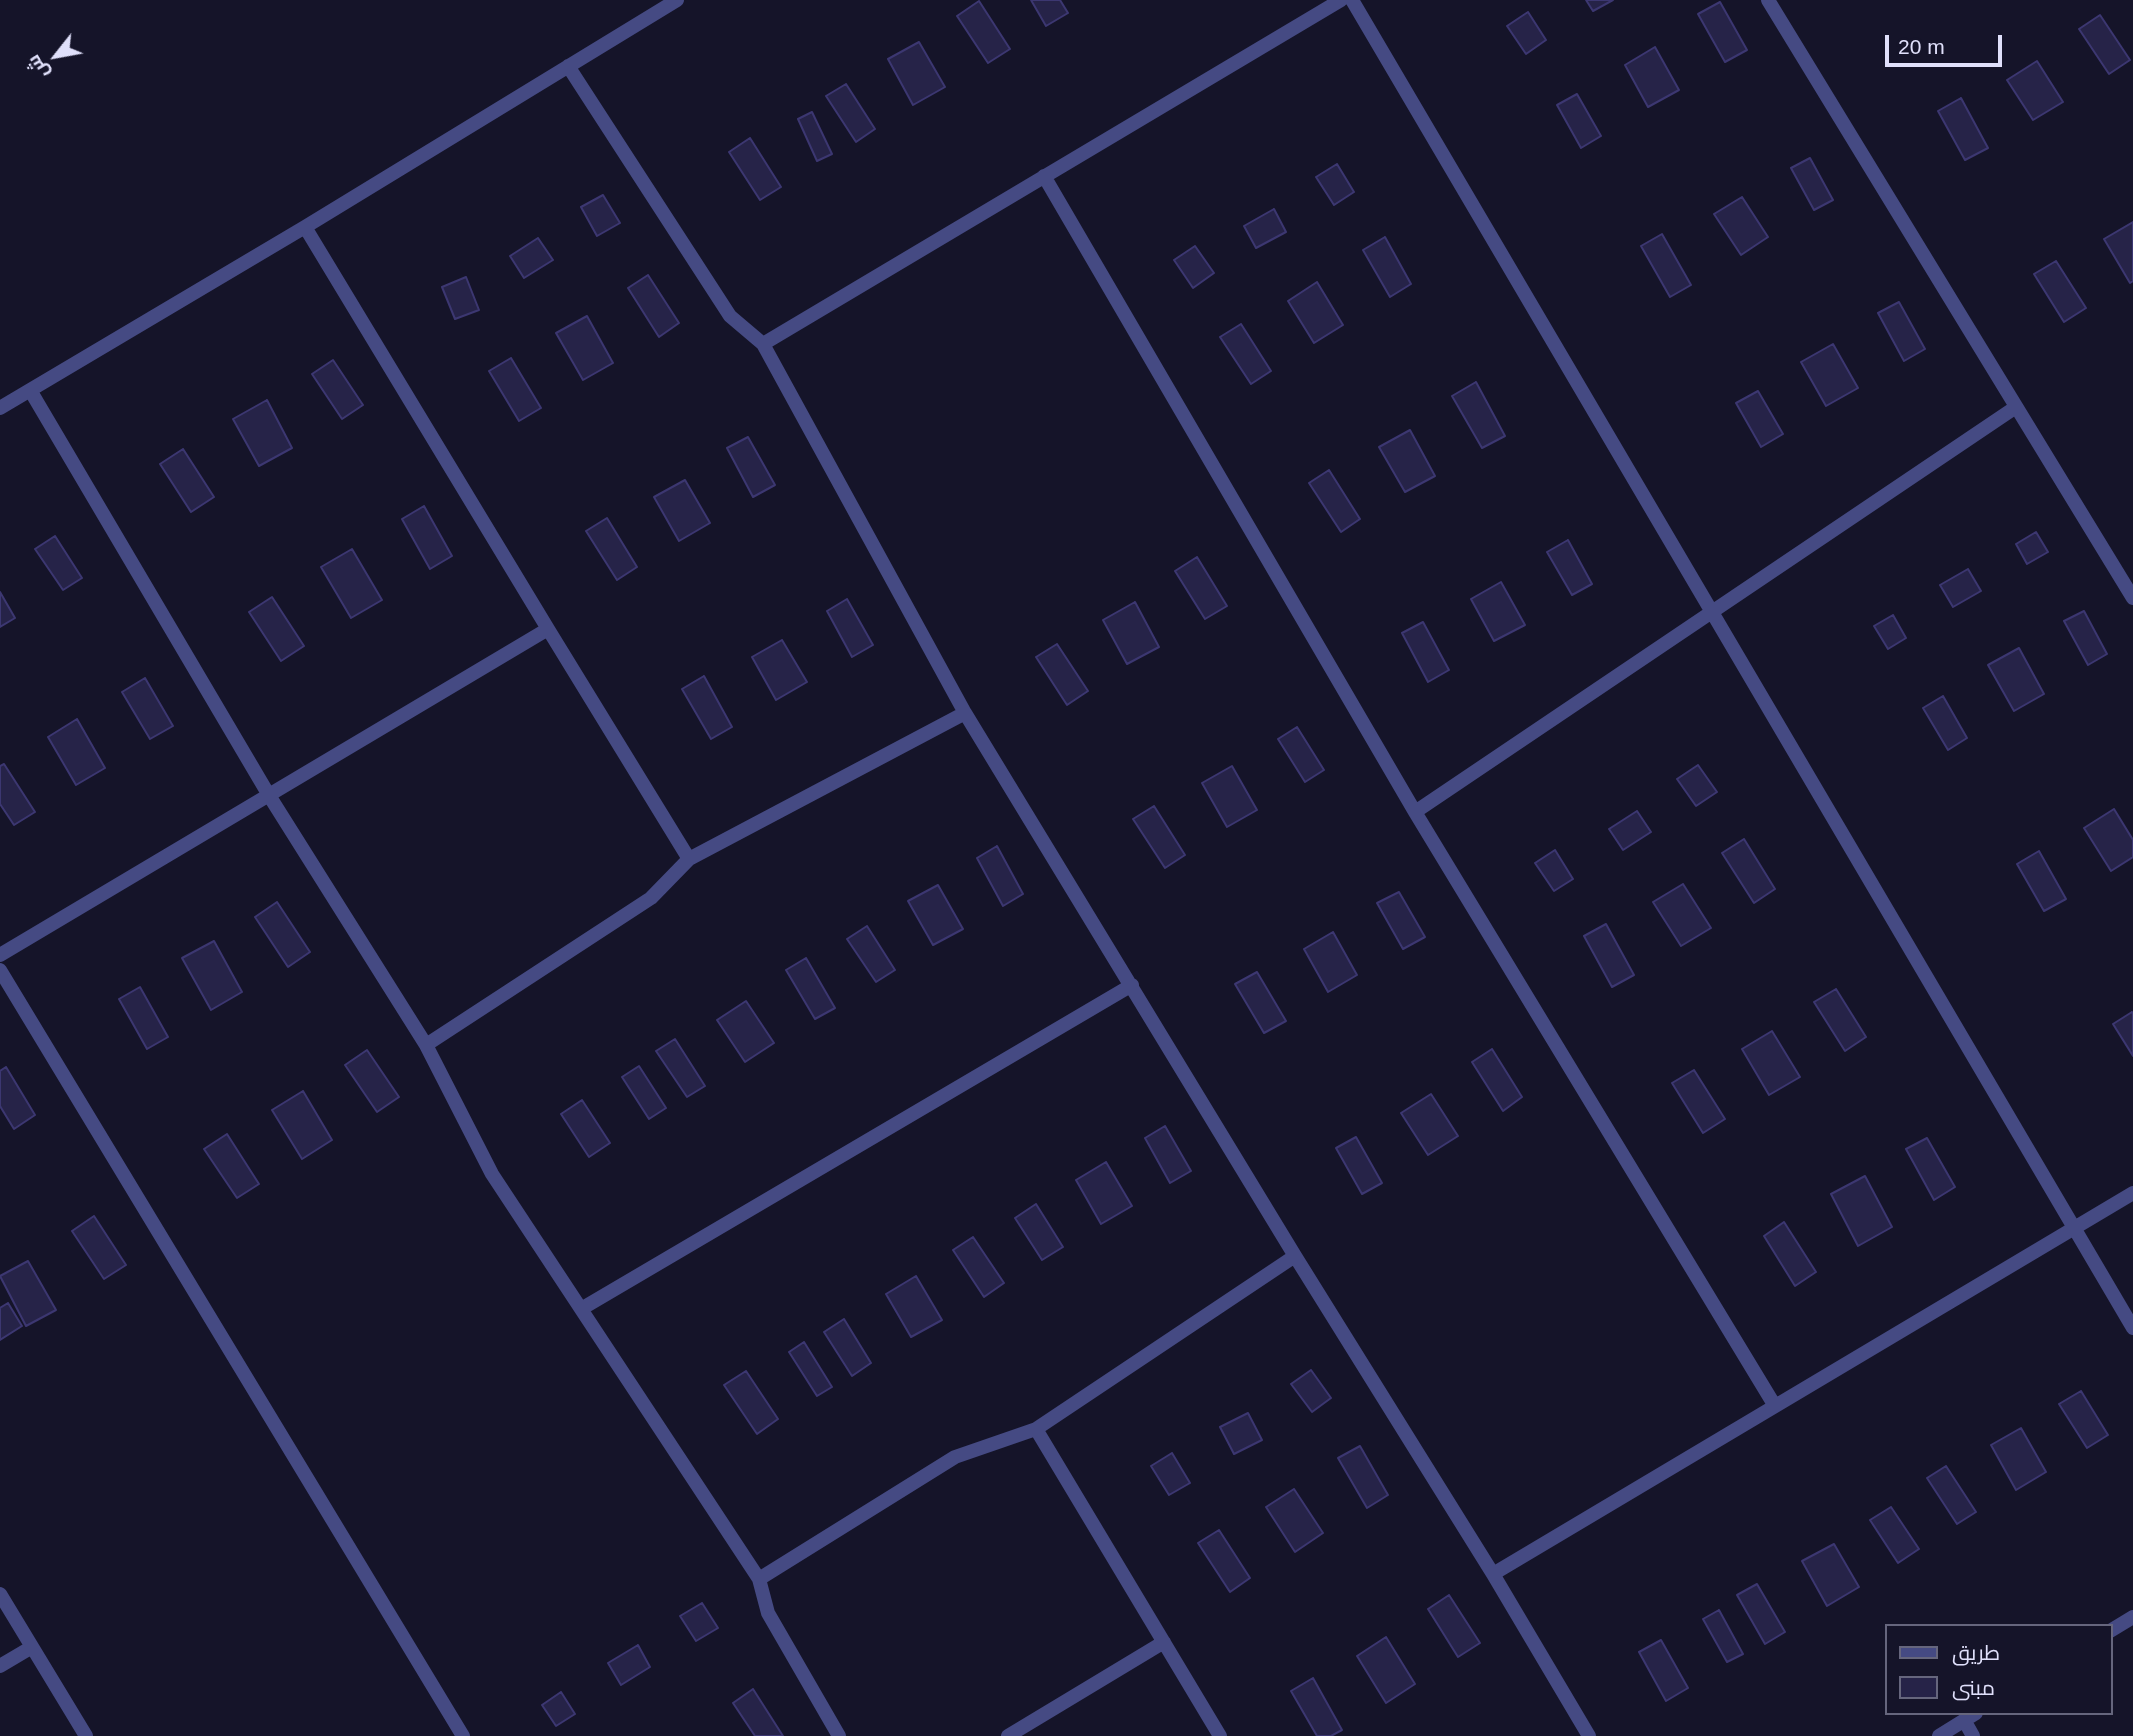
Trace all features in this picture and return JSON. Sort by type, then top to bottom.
[{"type":"street","points":[[0,408],[305,227],[677,0]]},
{"type":"street","points":[[763,344],[1341,0]]},
{"type":"street","points":[[1352,0],[2133,1328]]},
{"type":"street","points":[[1768,0],[2133,598]]},
{"type":"street","points":[[568,66],[730,316],[763,344],[965,713],[1295,1256],[1493,1574],[1589,1736]]},
{"type":"street","points":[[1044,176],[1415,812],[1775,1406]]},
{"type":"street","points":[[305,227],[690,859]]},
{"type":"street","points":[[30,390],[270,797],[426,1045],[492,1174],[759,1579],[768,1613],[839,1736]]},
{"type":"street","points":[[1415,812],[2017,407]]},
{"type":"street","points":[[0,955],[270,797],[548,629]]},
{"type":"street","points":[[426,1045],[650,898],[690,859],[965,713]]},
{"type":"street","points":[[0,970],[463,1736]]},
{"type":"street","points":[[581,1309],[1132,985]]},
{"type":"street","points":[[1493,1574],[2133,1194]]},
{"type":"street","points":[[759,1579],[956,1457],[1036,1429],[1295,1256]]},
{"type":"street","points":[[1036,1429],[1220,1736]]},
{"type":"street","points":[[0,1594],[86,1736]]},
{"type":"street","points":[[2112,1630],[2133,1617]]},
{"type":"street","points":[[1008,1736],[1164,1642]]},
{"type":"street","points":[[0,1666],[32,1647]]},
{"type":"street","points":[[1939,1736],[1970,1717],[1973,1736]]},
{"type":"building","points":[[1031,0],[1060,0],[1068,13],[1046,26]]},
{"type":"building","points":[[1586,0],[1613,0],[1593,11]]},
{"type":"building","points":[[979,1],[1010,49],[988,63],[957,16]]},
{"type":"building","points":[[1720,2],[1747,50],[1725,62],[1698,14]]},
{"type":"building","points":[[1528,12],[1546,40],[1526,54],[1507,26]]},
{"type":"building","points":[[2100,15],[2130,60],[2109,74],[2079,29]]},
{"type":"building","points":[[919,42],[945,87],[913,105],[888,59]]},
{"type":"building","points":[[1655,47],[1679,90],[1648,107],[1625,65]]},
{"type":"building","points":[[2037,61],[2063,102],[2033,120],[2007,80]]},
{"type":"building","points":[[846,84],[875,129],[856,142],[826,96]]},
{"type":"building","points":[[1577,94],[1601,136],[1581,148],[1557,105]]},
{"type":"building","points":[[1961,98],[1988,148],[1965,160],[1938,111]]},
{"type":"building","points":[[812,112],[832,154],[817,161],[798,119]]},
{"type":"building","points":[[750,138],[781,187],[760,200],[729,152]]},
{"type":"building","points":[[1810,158],[1833,200],[1814,210],[1791,168]]},
{"type":"building","points":[[1337,164],[1354,192],[1334,205],[1316,177]]},
{"type":"building","points":[[603,195],[620,223],[597,236],[581,207]]},
{"type":"building","points":[[1742,197],[1768,237],[1741,255],[1714,214]]},
{"type":"building","points":[[1274,209],[1286,232],[1256,248],[1244,226]]},
{"type":"building","points":[[2133,222],[2133,281],[2130,283],[2104,239]]},
{"type":"building","points":[[1662,234],[1691,285],[1670,297],[1641,246]]},
{"type":"building","points":[[1385,237],[1411,284],[1390,297],[1363,250]]},
{"type":"building","points":[[538,238],[553,260],[524,278],[510,256]]},
{"type":"building","points":[[1195,246],[1214,273],[1193,288],[1174,260]]},
{"type":"building","points":[[2056,261],[2086,308],[2064,322],[2034,274]]},
{"type":"building","points":[[648,275],[679,323],[659,337],[628,288]]},
{"type":"building","points":[[466,277],[479,310],[455,319],[442,287]]},
{"type":"building","points":[[1317,282],[1343,325],[1314,343],[1288,301]]},
{"type":"building","points":[[1899,302],[1925,349],[1904,361],[1878,313]]},
{"type":"building","points":[[587,316],[613,363],[583,380],[556,333]]},
{"type":"building","points":[[1241,324],[1271,371],[1251,384],[1220,337]]},
{"type":"building","points":[[1833,344],[1858,388],[1826,406],[1801,362]]},
{"type":"building","points":[[511,358],[541,408],[519,421],[489,371]]},
{"type":"building","points":[[333,360],[363,405],[342,419],[312,374]]},
{"type":"building","points":[[1476,382],[1505,436],[1482,448],[1452,396]]},
{"type":"building","points":[[1758,391],[1783,434],[1761,447],[1736,403]]},
{"type":"building","points":[[267,400],[292,448],[259,466],[233,419]]},
{"type":"building","points":[[1410,430],[1435,476],[1405,492],[1379,447]]},
{"type":"building","points":[[748,437],[775,485],[753,497],[727,448]]},
{"type":"building","points":[[183,449],[214,497],[191,512],[160,464]]},
{"type":"building","points":[[1329,470],[1360,519],[1341,532],[1309,483]]},
{"type":"building","points":[[685,480],[710,523],[679,541],[654,497]]},
{"type":"building","points":[[424,506],[452,556],[430,569],[402,519]]},
{"type":"building","points":[[607,518],[637,567],[617,580],[586,531]]},
{"type":"building","points":[[2036,532],[2048,552],[2027,564],[2016,544]]},
{"type":"building","points":[[55,536],[82,578],[63,590],[35,549]]},
{"type":"building","points":[[1568,540],[1592,584],[1572,595],[1547,552]]},
{"type":"building","points":[[352,549],[382,600],[351,618],[321,567]]},
{"type":"building","points":[[1197,557],[1227,606],[1205,619],[1175,571]]},
{"type":"building","points":[[1968,569],[1981,591],[1953,607],[1940,585]]},
{"type":"building","points":[[1501,582],[1525,625],[1494,641],[1471,599]]},
{"type":"building","points":[[0,592],[15,618],[0,627]]},
{"type":"building","points":[[272,597],[304,646],[281,661],[249,612]]},
{"type":"building","points":[[847,599],[873,645],[852,657],[827,611]]},
{"type":"building","points":[[1135,602],[1159,647],[1127,664],[1103,620]]},
{"type":"building","points":[[2084,611],[2107,654],[2088,665],[2064,621]]},
{"type":"building","points":[[1893,615],[1906,638],[1888,649],[1874,626]]},
{"type":"building","points":[[1423,622],[1449,670],[1428,682],[1402,633]]},
{"type":"building","points":[[782,640],[807,682],[776,700],[752,657]]},
{"type":"building","points":[[1057,644],[1088,691],[1067,705],[1036,657]]},
{"type":"building","points":[[2019,648],[2044,694],[2014,711],[1988,665]]},
{"type":"building","points":[[704,676],[732,727],[711,739],[682,689]]},
{"type":"building","points":[[145,678],[173,726],[150,739],[122,692]]},
{"type":"building","points":[[1943,696],[1967,738],[1948,750],[1923,708]]},
{"type":"building","points":[[77,719],[105,768],[76,785],[48,737]]},
{"type":"building","points":[[1297,727],[1324,770],[1305,782],[1278,739]]},
{"type":"building","points":[[4,764],[35,812],[14,825],[0,804],[0,766]]},
{"type":"building","points":[[1698,765],[1717,792],[1696,806],[1677,779]]},
{"type":"building","points":[[1232,766],[1257,810],[1227,827],[1202,783]]},
{"type":"building","points":[[1154,806],[1185,855],[1165,868],[1133,819]]},
{"type":"building","points":[[2114,809],[2133,840],[2133,857],[2111,871],[2084,828]]},
{"type":"building","points":[[1637,811],[1651,832],[1623,850],[1609,829]]},
{"type":"building","points":[[1744,839],[1775,889],[1754,903],[1722,853]]},
{"type":"building","points":[[997,846],[1023,894],[1003,906],[977,858]]},
{"type":"building","points":[[1555,850],[1573,879],[1554,891],[1535,863]]},
{"type":"building","points":[[2039,851],[2066,899],[2044,911],[2017,864]]},
{"type":"building","points":[[1683,884],[1711,928],[1681,946],[1653,902]]},
{"type":"building","points":[[938,885],[963,929],[933,945],[908,901]]},
{"type":"building","points":[[1399,892],[1425,937],[1403,949],[1377,903]]},
{"type":"building","points":[[277,902],[310,952],[288,967],[255,917]]},
{"type":"building","points":[[1606,924],[1634,975],[1612,987],[1584,936]]},
{"type":"building","points":[[867,926],[895,970],[876,982],[847,939]]},
{"type":"building","points":[[1333,932],[1357,975],[1328,992],[1304,949]]},
{"type":"building","points":[[214,941],[242,992],[211,1010],[182,958]]},
{"type":"building","points":[[806,958],[835,1008],[815,1019],[786,970]]},
{"type":"building","points":[[1257,972],[1286,1021],[1264,1033],[1235,984]]},
{"type":"building","points":[[140,987],[168,1037],[147,1049],[119,999]]},
{"type":"building","points":[[1836,989],[1866,1037],[1845,1051],[1814,1002]]},
{"type":"building","points":[[746,1001],[774,1043],[745,1062],[717,1020]]},
{"type":"building","points":[[2132,1012],[2133,1014],[2133,1056],[2113,1024]]},
{"type":"building","points":[[1772,1031],[1800,1077],[1769,1095],[1742,1049]]},
{"type":"building","points":[[675,1039],[705,1086],[687,1097],[656,1051]]},
{"type":"building","points":[[1492,1049],[1522,1097],[1503,1111],[1472,1062]]},
{"type":"building","points":[[367,1050],[399,1097],[377,1112],[345,1065]]},
{"type":"building","points":[[639,1066],[666,1108],[649,1119],[622,1077]]},
{"type":"building","points":[[6,1067],[35,1115],[14,1129],[0,1106],[0,1071]]},
{"type":"building","points":[[1694,1070],[1725,1119],[1703,1133],[1672,1083]]},
{"type":"building","points":[[303,1091],[332,1140],[302,1159],[272,1110]]},
{"type":"building","points":[[1431,1094],[1458,1136],[1428,1155],[1401,1113]]},
{"type":"building","points":[[582,1100],[610,1143],[589,1157],[561,1114]]},
{"type":"building","points":[[1165,1126],[1191,1171],[1170,1183],[1145,1138]]},
{"type":"building","points":[[227,1134],[259,1184],[237,1198],[204,1149]]},
{"type":"building","points":[[1356,1137],[1382,1183],[1362,1194],[1336,1148]]},
{"type":"building","points":[[1927,1138],[1955,1187],[1934,1200],[1906,1149]]},
{"type":"building","points":[[1106,1162],[1132,1206],[1101,1224],[1076,1180]]},
{"type":"building","points":[[1865,1176],[1892,1227],[1858,1246],[1831,1194]]},
{"type":"building","points":[[1036,1204],[1063,1247],[1042,1260],[1015,1218]]},
{"type":"building","points":[[94,1216],[126,1265],[104,1279],[72,1231]]},
{"type":"building","points":[[1784,1222],[1816,1272],[1795,1286],[1764,1236]]},
{"type":"building","points":[[973,1237],[1004,1283],[984,1297],[953,1250]]},
{"type":"building","points":[[28,1261],[56,1310],[26,1326],[0,1276]]},
{"type":"building","points":[[916,1276],[942,1320],[911,1337],[886,1294]]},
{"type":"building","points":[[8,1303],[22,1326],[0,1340],[0,1308]]},
{"type":"building","points":[[844,1319],[871,1363],[852,1376],[824,1332]]},
{"type":"building","points":[[804,1342],[832,1387],[817,1396],[789,1352]]},
{"type":"building","points":[[1311,1370],[1331,1398],[1312,1412],[1291,1384]]},
{"type":"building","points":[[746,1371],[778,1419],[757,1434],[724,1385]]},
{"type":"building","points":[[2081,1391],[2108,1435],[2087,1448],[2059,1404]]},
{"type":"building","points":[[1248,1413],[1262,1440],[1234,1454],[1220,1427]]},
{"type":"building","points":[[2021,1428],[2046,1472],[2016,1490],[1991,1445]]},
{"type":"building","points":[[1360,1446],[1388,1495],[1367,1508],[1338,1458]]},
{"type":"building","points":[[1172,1453],[1190,1483],[1169,1495],[1151,1466]]},
{"type":"building","points":[[1946,1466],[1976,1512],[1957,1524],[1927,1478]]},
{"type":"building","points":[[1294,1489],[1323,1533],[1295,1552],[1266,1507]]},
{"type":"building","points":[[1891,1507],[1919,1549],[1898,1563],[1870,1520]]},
{"type":"building","points":[[1219,1530],[1250,1578],[1230,1592],[1198,1543]]},
{"type":"building","points":[[1834,1544],[1859,1587],[1827,1606],[1802,1561]]},
{"type":"building","points":[[1757,1584],[1785,1632],[1765,1644],[1737,1595]]},
{"type":"building","points":[[1449,1595],[1480,1643],[1458,1657],[1428,1609]]},
{"type":"building","points":[[702,1603],[718,1628],[696,1641],[680,1616]]},
{"type":"building","points":[[1719,1610],[1743,1654],[1727,1662],[1703,1619]]},
{"type":"building","points":[[1386,1637],[1415,1684],[1386,1703],[1357,1656]]},
{"type":"building","points":[[1661,1640],[1688,1688],[1666,1701],[1639,1652]]},
{"type":"building","points":[[638,1645],[650,1667],[621,1685],[608,1663]]},
{"type":"building","points":[[1313,1678],[1342,1730],[1331,1736],[1317,1736],[1291,1691]]},
{"type":"building","points":[[753,1689],[783,1736],[755,1736],[733,1703]]},
{"type":"building","points":[[561,1692],[575,1714],[556,1726],[542,1705]]}]
